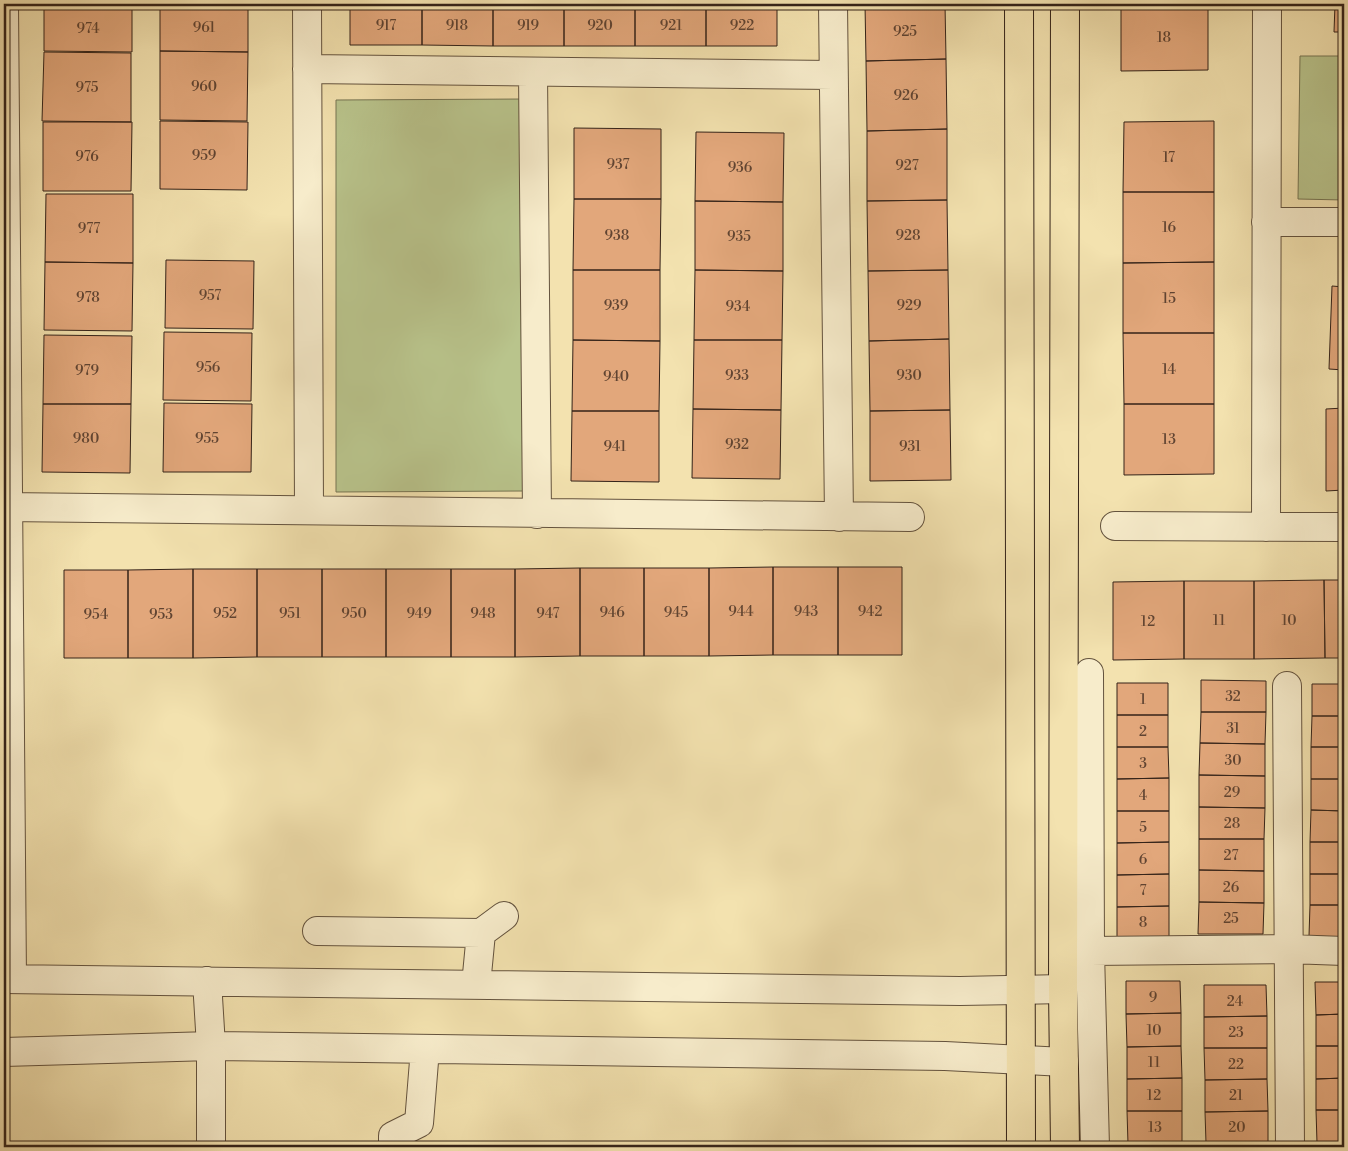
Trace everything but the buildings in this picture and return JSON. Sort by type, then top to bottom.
[{"type":"main road","points":[[1019,4],[1019,990],[1021,1147]]},
{"type":"main road","points":[[1065,4],[1063,990],[1065,1147]]},
{"type":"street","points":[[4,4],[8,979],[1063,990]]},
{"type":"street","points":[[307,4],[309,509]]},
{"type":"street","points":[[833,4],[839,517]]},
{"type":"street","points":[[1266,527],[1267,4]]},
{"type":"street","points":[[307,69],[833,75]]},
{"type":"street","points":[[533,73],[537,514]]},
{"type":"street","points":[[1266,222],[1344,222]]},
{"type":"street","points":[[6,507],[910,517]]},
{"type":"street","points":[[1115,526],[1344,527]]},
{"type":"street","points":[[1089,673],[1090,951],[1095,1147]]},
{"type":"street","points":[[1287,686],[1290,1147]]},
{"type":"street","points":[[317,931],[482,933],[504,916]]},
{"type":"street","points":[[476,985],[482,933]]},
{"type":"street","points":[[1090,951],[1344,950]]},
{"type":"street","points":[[207,981],[211,1046],[212,1147]]},
{"type":"street","points":[[4,1052],[211,1046],[1020,1058],[1064,1062]]},
{"type":"street","points":[[393,1147],[393,1136],[419,1123],[425,1049]]},
{"type":"green space","points":[[1300,56],[1344,56],[1344,200],[1298,199]]},
{"type":"green space","points":[[524,99],[524,491],[336,492],[336,100]]}]
